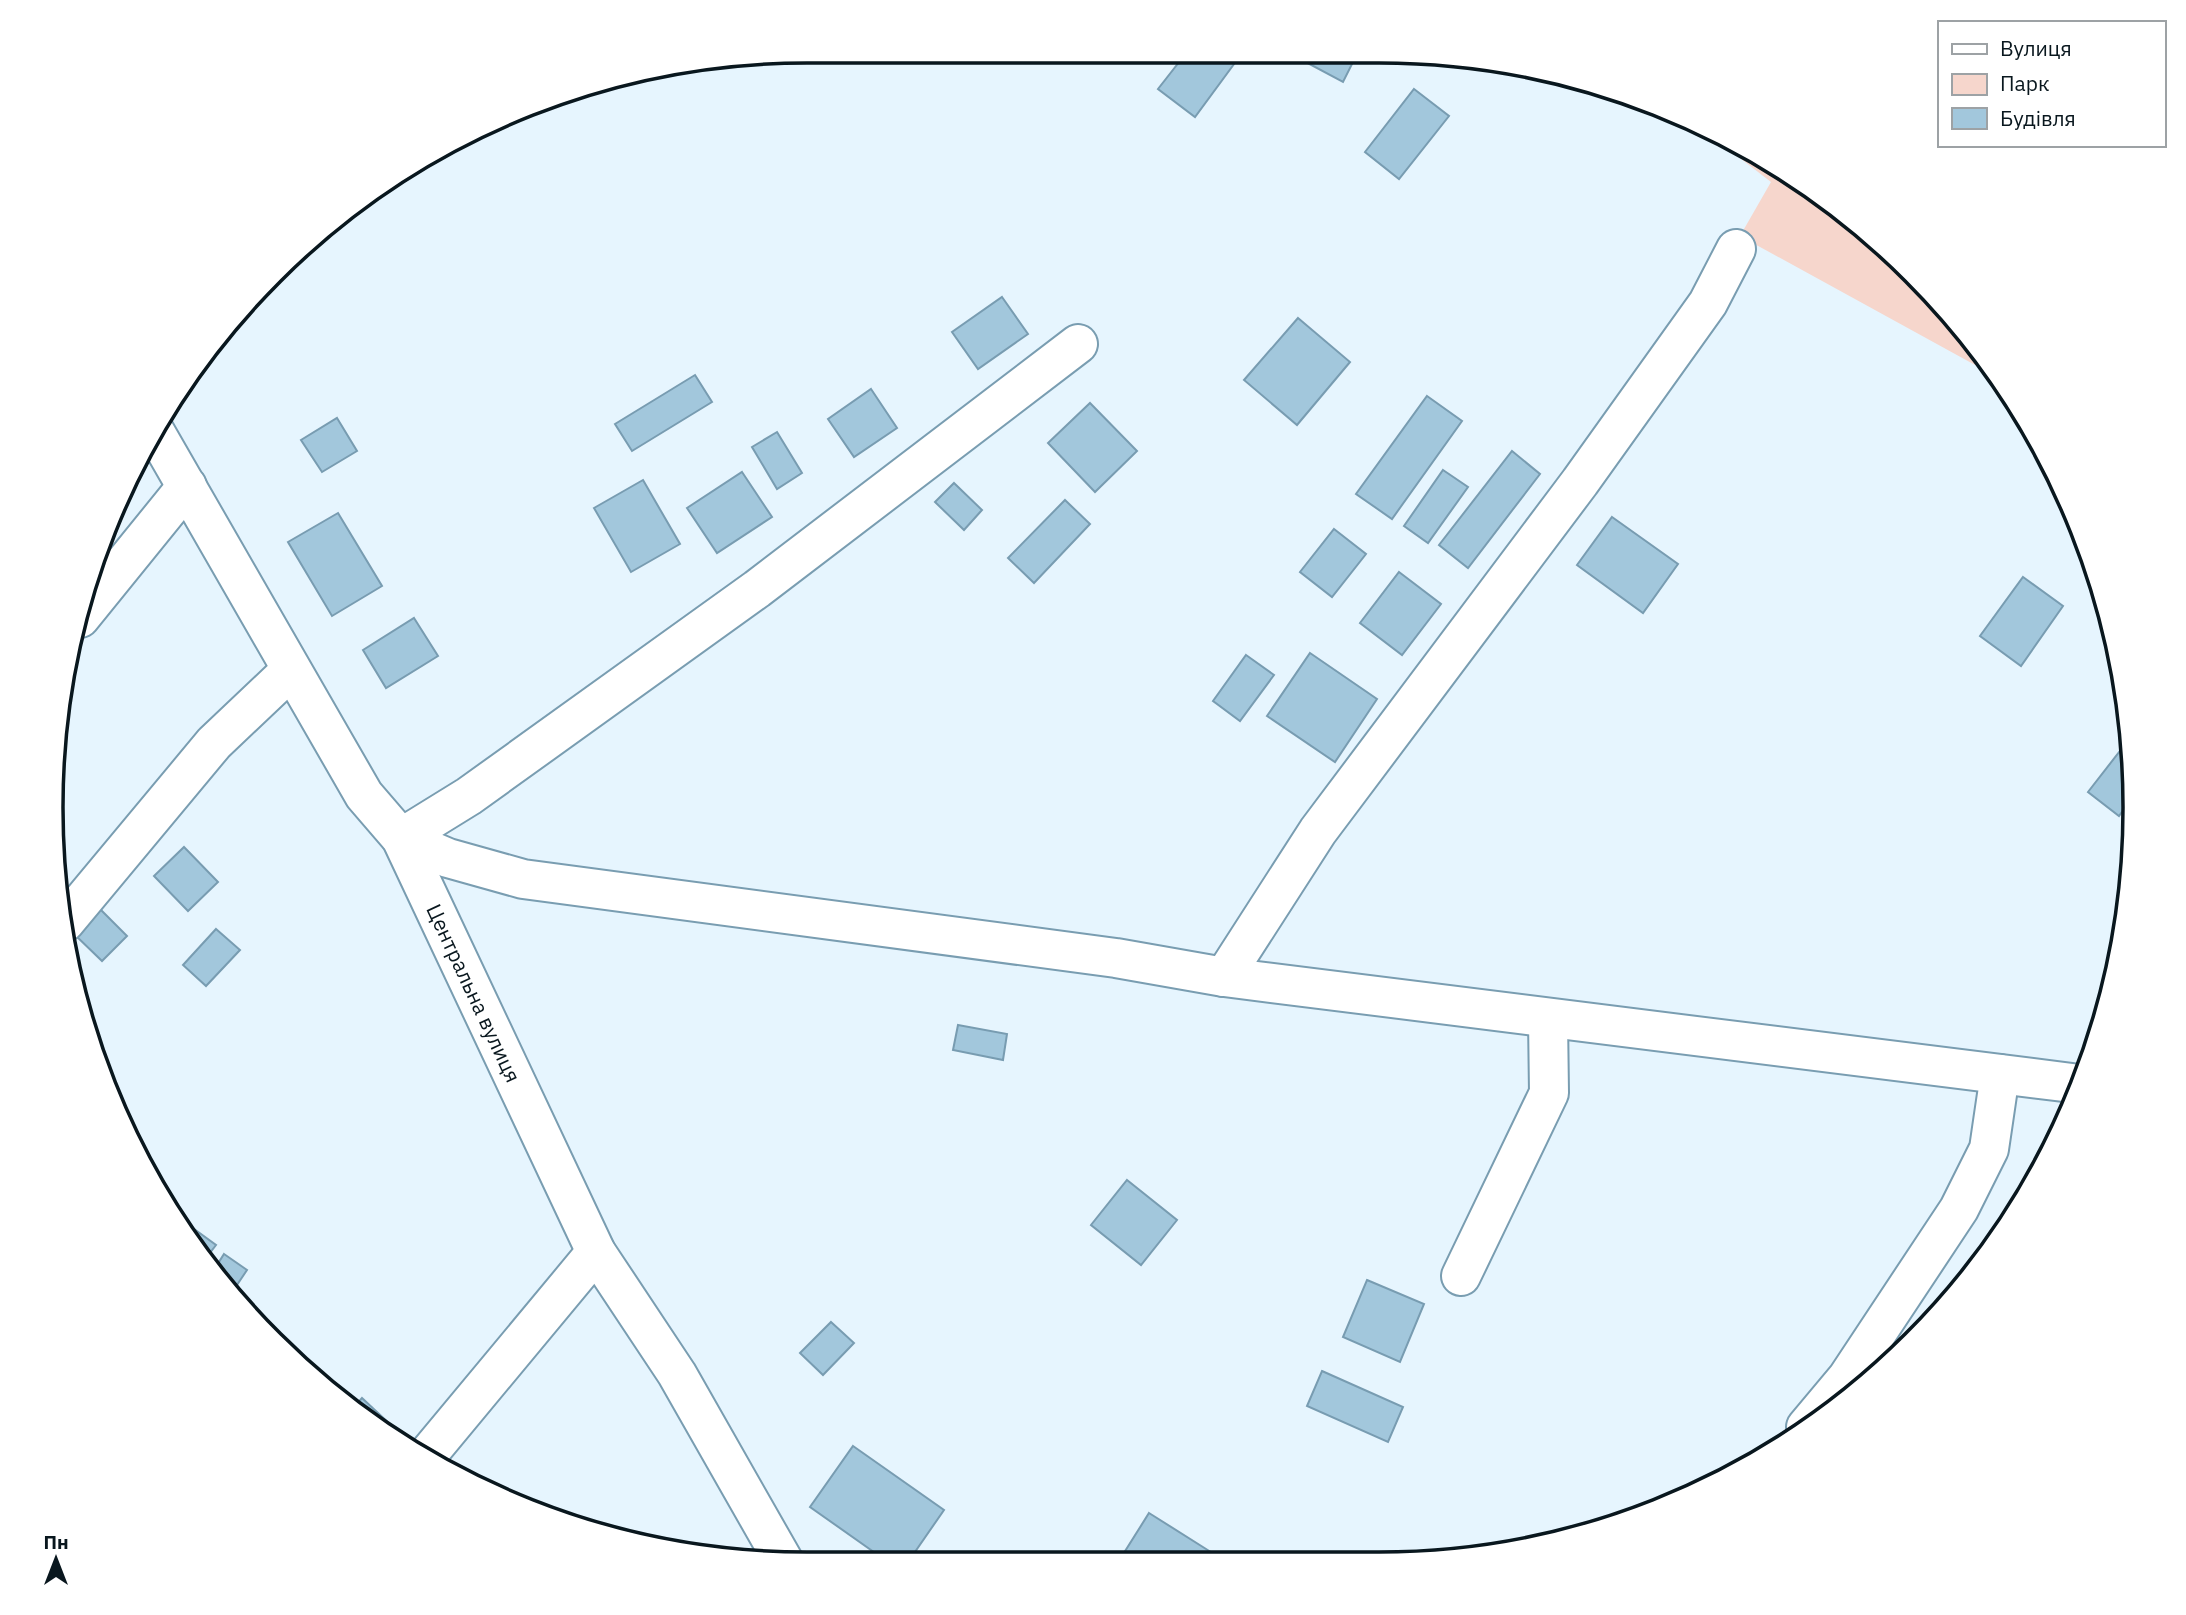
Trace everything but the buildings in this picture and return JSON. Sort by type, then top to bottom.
[{"type":"street","points":[[1224,977],[1318,831],[1580,482],[1708,303],[1736,249]]},
{"type":"street","points":[[401,838],[469,796],[735,605],[1078,344]]},
{"type":"street","name":"Центральна вулиця","points":[[160,440],[364,795],[401,838],[596,1252],[677,1374],[778,1551]]},
{"type":"street","points":[[92,604],[187,486]]},
{"type":"street","points":[[71,915],[214,743],[291,670]]},
{"type":"street","points":[[401,838],[448,858],[523,879],[1089,954],[1224,977],[2070,1083]]},
{"type":"street","points":[[1461,1276],[1549,1093],[1548,1019]]},
{"type":"street","points":[[1828,1401],[1847,1378],[1959,1209],[1989,1149],[2000,1074]]},
{"type":"street","points":[[432,1450],[596,1252]]},
{"type":"green space","points":[[1736,155],[1792,188],[1869,248],[1905,281],[1978,367],[1740,236],[1771,182]]}]
